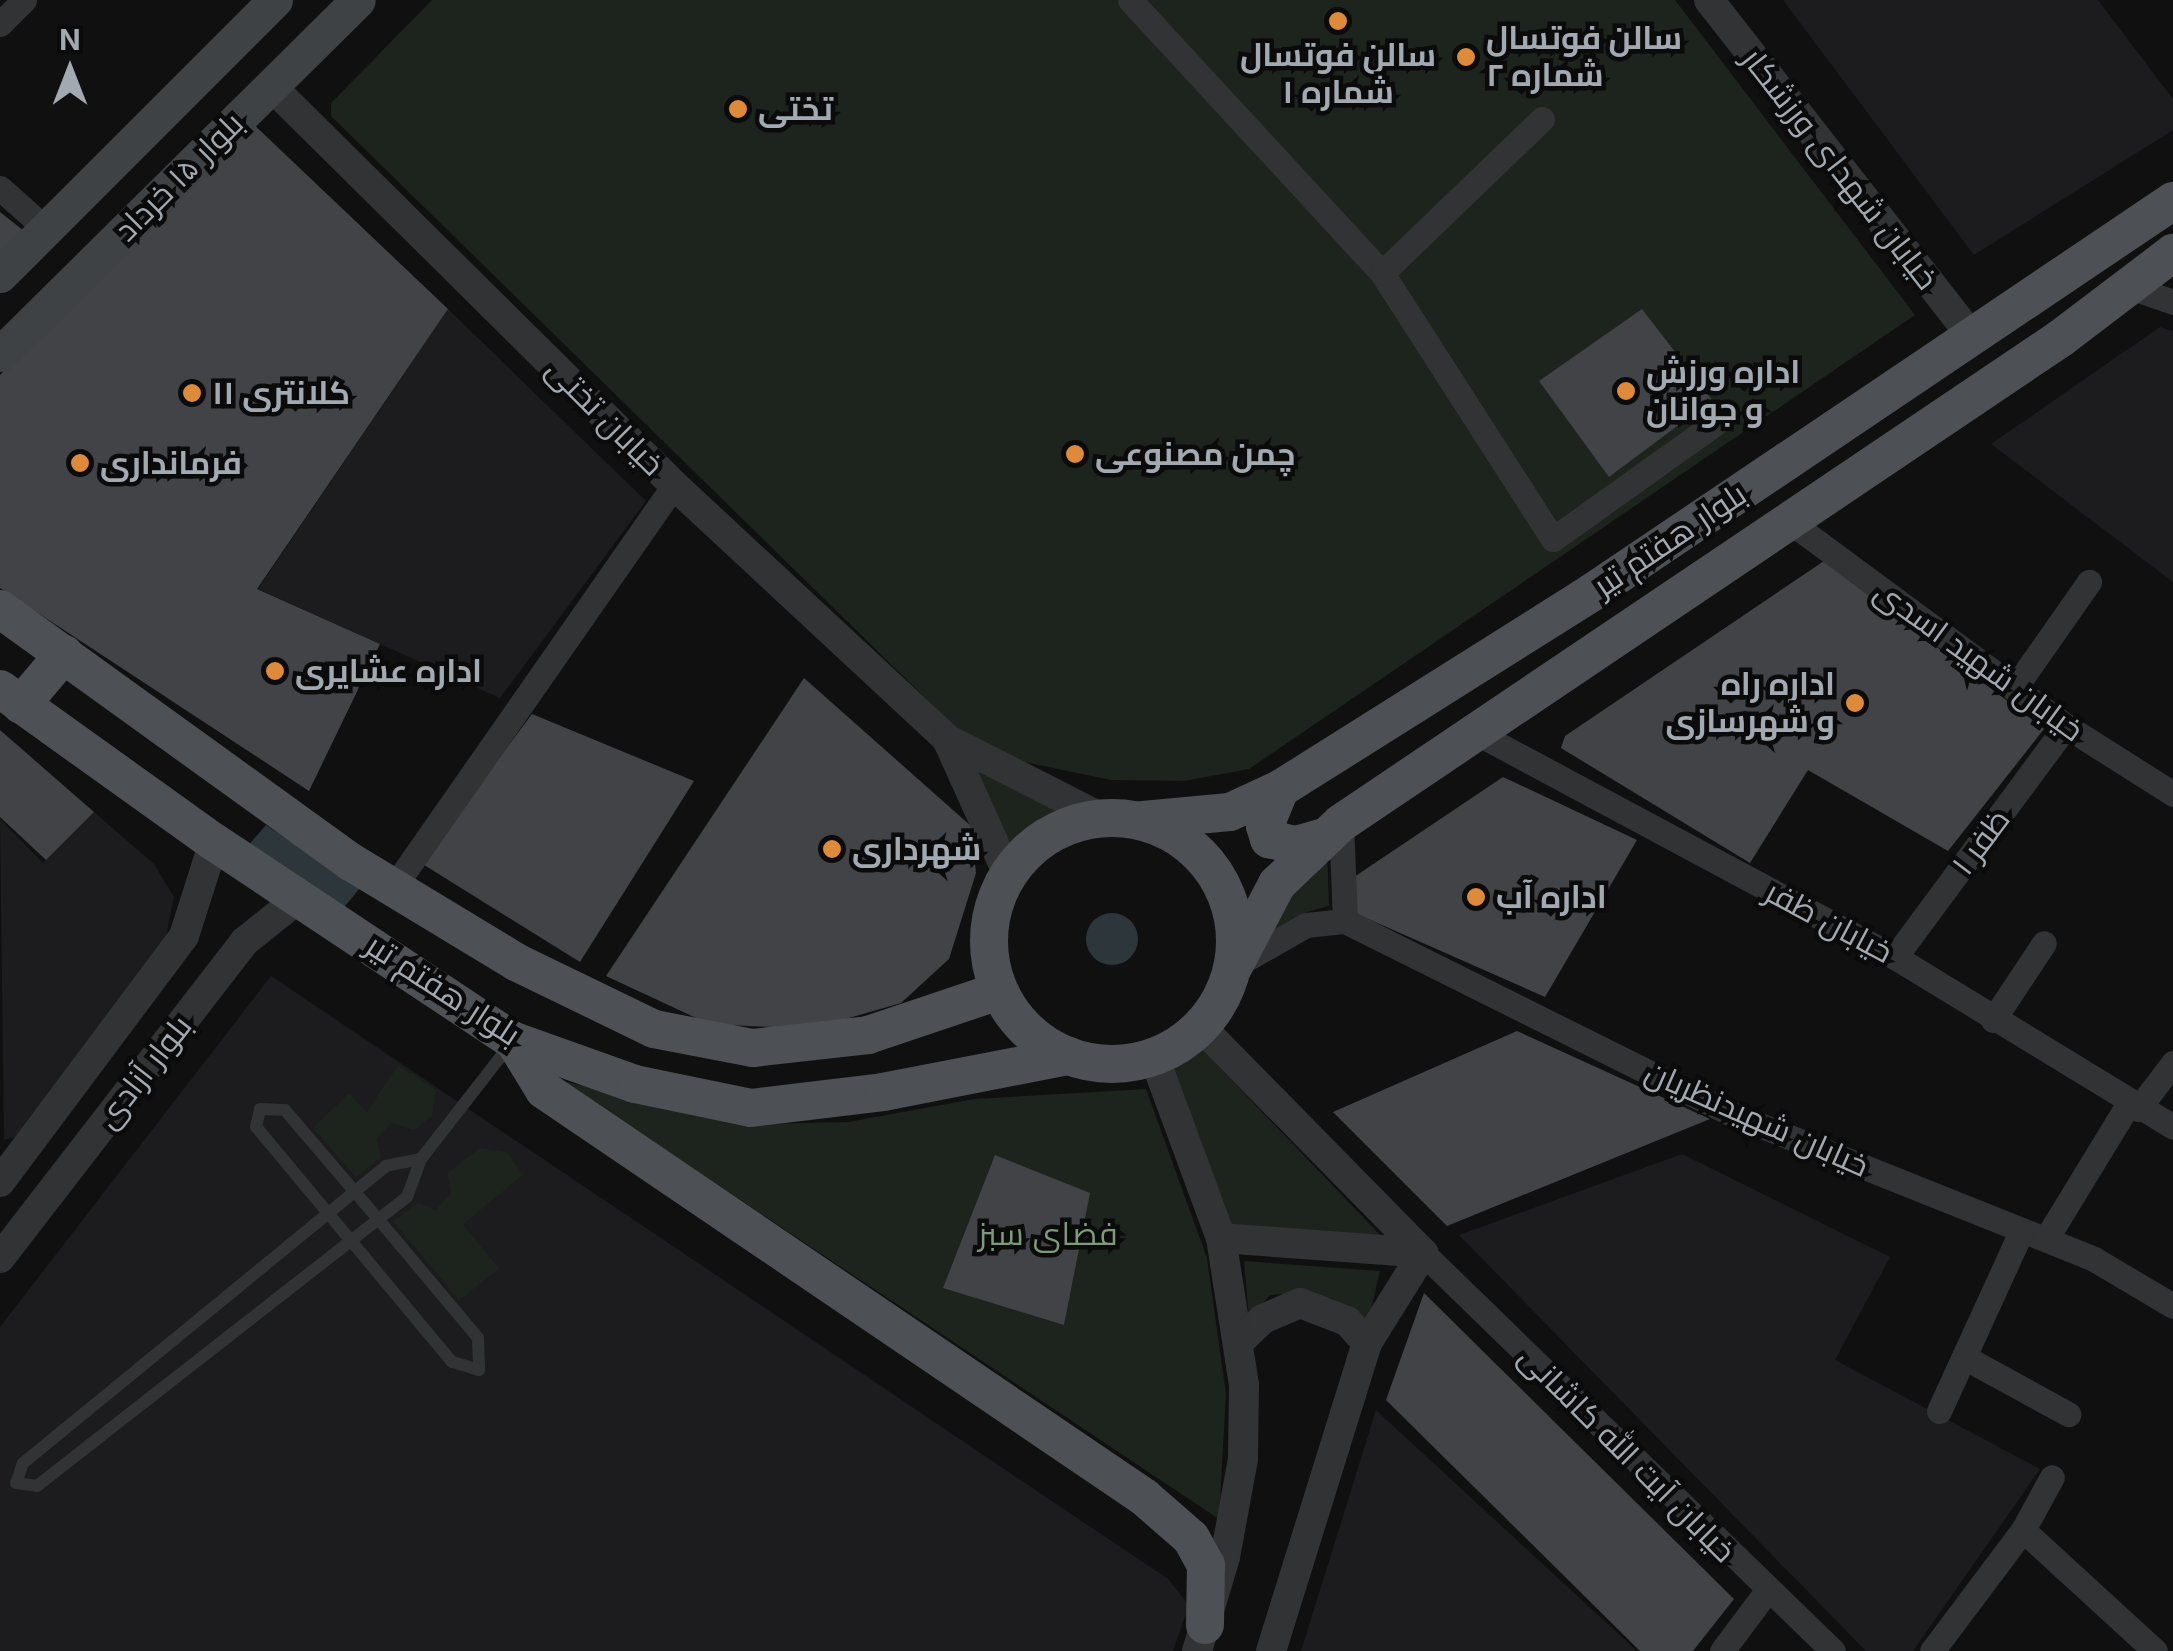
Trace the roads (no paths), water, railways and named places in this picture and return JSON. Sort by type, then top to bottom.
[{"type":"main road","name":"بلوار ۱۵ خرداد","points":[[0,275],[275,0]]},
{"type":"main road","name":"بلوار ۱۵ خرداد","points":[[0,354],[358,0]]},
{"type":"main road","name":"بلوار هفتم تیر","points":[[1143,820],[1230,812],[1280,789],[1591,594],[2173,201]]},
{"type":"main road","name":"بلوار هفتم تیر","points":[[1234,966],[1277,884],[1334,829],[2061,338],[2124,285],[2173,253]]},
{"type":"main road","name":"بلوار هفتم تیر","points":[[0,609],[393,888],[516,962],[654,1028],[752,1048],[868,1036],[999,990]]},
{"type":"main road","points":[[10,697],[64,654]]},
{"type":"main road","name":"بلوار هفتم تیر","points":[[10,697],[214,842],[514,1040],[636,1084],[751,1108],[883,1092],[1069,1056]]},
{"type":"main road","points":[[1280,789],[1265,826],[1269,839],[1296,845],[1334,829]]},
{"type":"main road","points":[[1100,818],[1143,820],[1178,835],[1207,860],[1227,892],[1236,929],[1234,966],[1201,1026],[1154,1057],[1126,1064],[1069,1056],[1040,1041],[999,990],[988,943],[1008,874],[1032,846],[1064,827],[1100,818]]},
{"type":"main road","points":[[514,1040],[544,1090],[1144,1497],[1191,1538],[1206,1566],[1201,1638]]},
{"type":"street","points":[[0,24],[24,0]]},
{"type":"street","points":[[1130,0],[1382,273],[1554,538],[1718,422]]},
{"type":"street","name":"خیابان شهدای ورزشکار","points":[[1709,0],[1972,337]]},
{"type":"street","name":"خیابان تختی","points":[[271,86],[674,485],[946,739]]},
{"type":"street","points":[[1382,273],[1542,119]]},
{"type":"street","points":[[0,188],[46,229]]},
{"type":"street","points":[[2124,285],[2173,302]]},
{"type":"street","points":[[393,888],[674,485]]},
{"type":"street","name":"خیابان شهید اسدی","points":[[1789,521],[2066,726],[2173,794]]},
{"type":"street","points":[[2014,689],[2089,582]]},
{"type":"street","name":"ظفر ۱","points":[[1895,957],[2066,726]]},
{"type":"street","name":"خیابان ظفر","points":[[1475,732],[1895,957],[2173,1127]]},
{"type":"street","points":[[946,739],[1100,818]]},
{"type":"street","points":[[946,739],[1008,874]]},
{"type":"street","points":[[1234,966],[1306,925],[1345,921],[1334,829]]},
{"type":"street","name":"بلوار آزادی","points":[[0,1182],[184,936],[214,842]]},
{"type":"street","name":"بلوار آزادی","points":[[0,1258],[244,942],[298,898]]},
{"type":"street","name":"خیابان شهیدنظریان","points":[[1345,921],[1732,1114],[2034,1234],[2173,1306]]},
{"type":"street","points":[[1993,1020],[2044,943]]},
{"type":"street","points":[[1201,1026],[1423,1253]]},
{"type":"street","points":[[1154,1057],[1222,1238],[1240,1340],[1243,1459],[1201,1638]]},
{"type":"street","points":[[1940,1411],[1964,1357],[2034,1234],[2133,1106],[2173,1063]]},
{"type":"street","points":[[1222,1238],[1423,1253]]},
{"type":"street","points":[[1271,1651],[1367,1343],[1423,1253]]},
{"type":"street","name":"خیابان آیت الله کاشانی","points":[[1423,1253],[1766,1592],[1833,1651]]},
{"type":"street","points":[[1240,1340],[1262,1319],[1300,1304],[1332,1313],[1367,1343]]},
{"type":"street","points":[[1964,1357],[2068,1414]]},
{"type":"street","points":[[1932,1651],[2023,1530],[2052,1476]]},
{"type":"street","points":[[2023,1530],[2156,1651]]},
{"type":"street","points":[[1722,1651],[1766,1592]]},
{"type":"lane","points":[[420,1159],[386,1166],[23,1463],[16,1482],[37,1486],[407,1197],[420,1159],[514,1040]]},
{"type":"lane","points":[[260,1109],[285,1110],[379,1220],[478,1338],[480,1370],[452,1362],[331,1211],[256,1127],[260,1109]]},
{"type":"place","name":"سالن فوتسال شماره ۱","points":[[1338,21]]},
{"type":"place","name":"سالن فوتسال شماره ۲","points":[[1466,57]]},
{"type":"place","name":"تختی","points":[[738,109]]},
{"type":"place","name":"اداره ورزش و جوانان","points":[[1626,391]]},
{"type":"place","name":"کلانتری ۱۱","points":[[192,393]]},
{"type":"place","name":"چمن مصنوعی","points":[[1075,454]]},
{"type":"place","name":"فرمانداری","points":[[80,463]]},
{"type":"place","name":"اداره عشایری","points":[[275,671]]},
{"type":"place","name":"اداره راه و شهرسازی","points":[[1855,703]]},
{"type":"place","name":"شهرداری","points":[[832,849]]},
{"type":"place","name":"اداره آب","points":[[1476,897]]},
{"type":"park label","name":"فضای سبز","points":[[1048,1234]]}]
